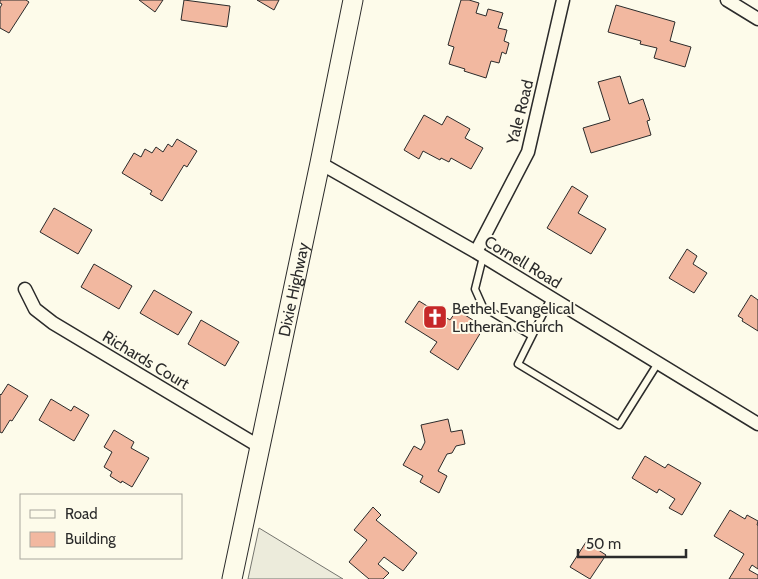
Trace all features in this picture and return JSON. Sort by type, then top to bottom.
[{"type":"main road","name":"Dixie Highway","points":[[232,579],[353,0]]},
{"type":"street","name":"Yale Road","points":[[480,255],[528,152],[563,0]]},
{"type":"street","points":[[727,0],[758,19]]},
{"type":"street","name":"Cornell Road","points":[[320,163],[480,255],[758,424]]},
{"type":"street","name":"Richards Court","points":[[25,289],[35,309],[53,323],[260,447]]},
{"type":"lane","points":[[480,255],[475,289],[483,307],[532,336]]},
{"type":"lane","points":[[551,298],[518,364],[619,425],[658,364]]},
{"type":"shaded area","points":[[259,528],[343,579],[248,579]]},
{"type":"building","points":[[0,0],[26,0],[29,2],[9,33],[0,28],[0,8],[2,4]]},
{"type":"building","points":[[139,0],[163,0],[155,12]]},
{"type":"building","points":[[184,0],[230,6],[227,27],[181,20]]},
{"type":"building","points":[[257,0],[279,0],[274,10]]},
{"type":"building","points":[[461,0],[479,3],[476,13],[486,16],[488,9],[503,13],[498,28],[507,30],[504,41],[509,43],[506,54],[502,52],[499,63],[491,61],[486,78],[449,64],[454,47],[448,45]]},
{"type":"building","points":[[616,5],[675,22],[670,41],[691,47],[685,67],[654,58],[657,48],[640,44],[641,41],[608,32]]},
{"type":"building","points":[[620,76],[629,104],[643,99],[650,120],[647,121],[651,135],[591,153],[583,128],[610,120],[598,82]]},
{"type":"building","points":[[424,115],[442,125],[447,116],[470,129],[465,138],[483,148],[471,169],[451,158],[449,162],[441,158],[440,160],[423,151],[419,159],[404,150]]},
{"type":"building","points":[[177,139],[197,151],[187,167],[184,165],[162,201],[150,194],[152,191],[122,173],[134,153],[141,157],[145,149],[152,153],[156,147],[163,152],[168,144],[172,147]]},
{"type":"building","points":[[572,186],[588,196],[578,213],[606,229],[591,254],[547,228]]},
{"type":"building","points":[[54,208],[92,230],[78,254],[40,232]]},
{"type":"building","points":[[687,249],[697,256],[693,264],[707,273],[694,293],[669,278]]},
{"type":"building","points":[[94,264],[132,286],[119,309],[81,287]]},
{"type":"building","points":[[154,290],[192,312],[178,335],[140,313]]},
{"type":"building","points":[[751,295],[758,300],[758,331],[742,321],[743,319],[738,316]]},
{"type":"building","points":[[419,301],[450,320],[457,310],[484,327],[458,370],[430,352],[437,342],[405,322]]},
{"type":"building","points":[[201,320],[239,342],[225,366],[188,344]]},
{"type":"building","points":[[8,384],[28,396],[2,433],[0,432],[0,394]]},
{"type":"building","points":[[51,399],[71,411],[74,406],[89,415],[74,441],[39,420]]},
{"type":"building","points":[[448,419],[451,432],[462,430],[465,444],[456,446],[452,453],[447,454],[438,471],[447,476],[439,493],[420,482],[423,476],[403,465],[414,446],[421,450],[425,442],[421,425]]},
{"type":"building","points":[[114,430],[134,442],[131,448],[149,458],[132,487],[110,476],[112,472],[104,467],[112,452],[104,447]]},
{"type":"building","points":[[645,456],[665,468],[668,464],[701,483],[682,515],[669,508],[675,499],[659,489],[657,493],[632,478]]},
{"type":"building","points":[[373,507],[381,515],[376,520],[417,553],[403,571],[384,557],[378,564],[389,573],[383,579],[369,579],[349,562],[367,540],[354,530]]},
{"type":"building","points":[[730,510],[745,519],[747,515],[758,521],[758,569],[752,565],[749,570],[758,575],[758,579],[729,579],[744,554],[714,536]]},
{"type":"building","points":[[586,542],[606,555],[590,579],[570,567]]},
{"type":"place","name":"Bethel Evangelical Lutheran Church","points":[[435,317]]}]
